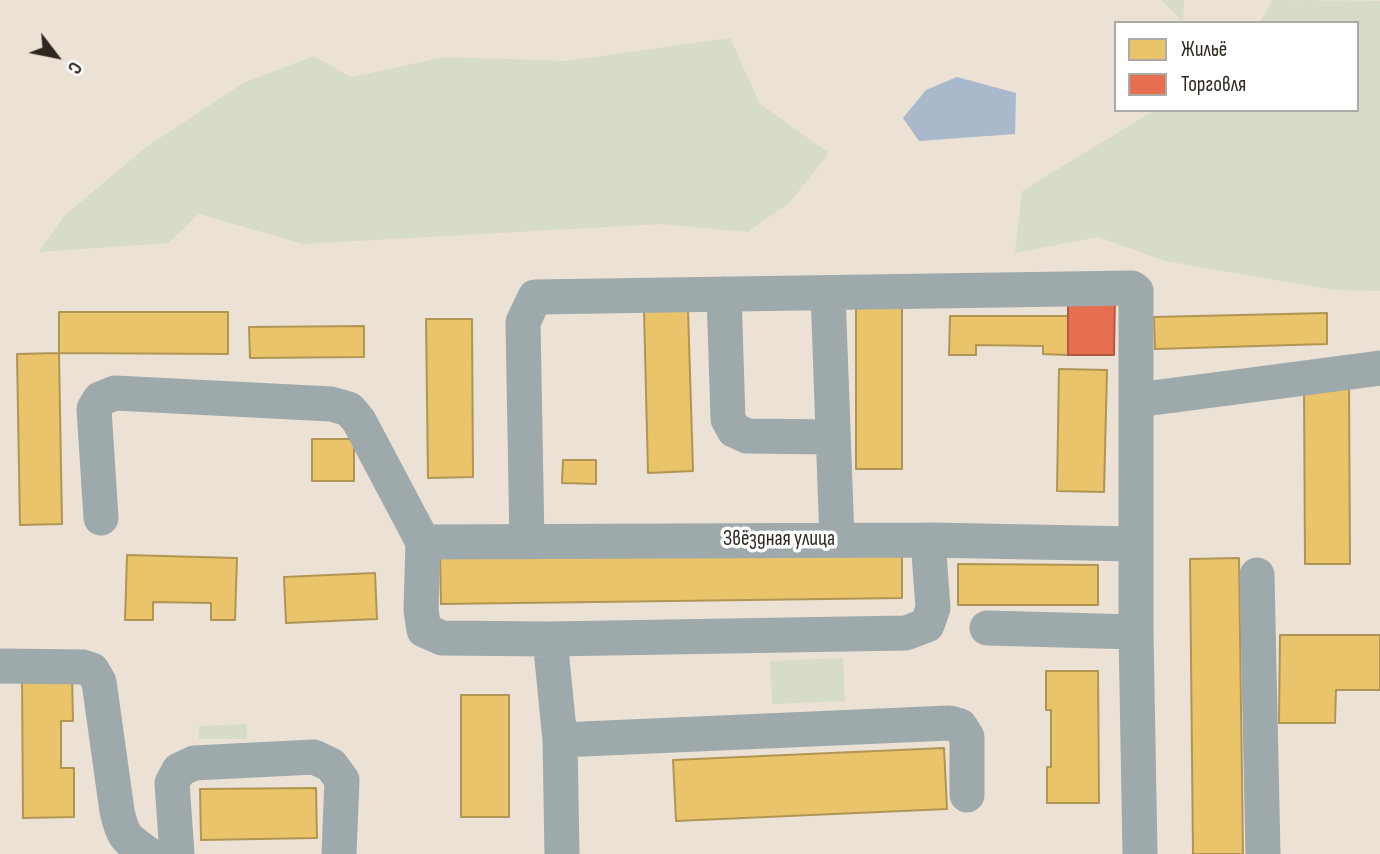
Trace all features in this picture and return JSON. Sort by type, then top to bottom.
[{"type":"street","points":[[527,542],[523,322],[535,298],[1132,288],[1136,291],[1136,632],[1140,854]]},
{"type":"street","points":[[828,293],[837,540]]},
{"type":"street","points":[[723,294],[728,419],[734,430],[747,436],[833,436]]},
{"type":"street","points":[[1137,400],[1380,369]]},
{"type":"street","points":[[101,518],[94,409],[100,399],[115,393],[331,404],[349,409],[359,421],[423,542],[421,610],[424,630],[442,638],[550,639],[906,633],[927,625],[933,608],[928,540]]},
{"type":"street","name":"Звёздная улица","points":[[423,542],[928,540],[1136,544]]},
{"type":"street","points":[[1257,575],[1263,854]]},
{"type":"street","points":[[987,628],[1136,632]]},
{"type":"street","points":[[550,639],[560,740],[562,854]]},
{"type":"street","points":[[0,666],[83,667],[92,670],[99,681],[121,830],[129,840],[148,854]]},
{"type":"street","points":[[560,740],[949,723],[960,726],[967,737],[967,795]]},
{"type":"street","points":[[177,854],[172,783],[179,770],[194,763],[314,757],[331,765],[342,780],[339,854]]},
{"type":"green space","points":[[1161,0],[1184,0],[1182,21]]},
{"type":"green space","points":[[1273,0],[1380,1],[1380,291],[1334,290],[1165,261],[1098,237],[1015,253],[1022,191],[1152,112],[1359,112],[1359,21],[1260,21]]},
{"type":"green space","points":[[730,38],[760,104],[829,153],[790,202],[748,232],[660,224],[303,244],[199,214],[168,243],[39,252],[64,216],[145,148],[243,83],[314,56],[351,77],[445,57],[566,61]]},
{"type":"green space","points":[[843,658],[845,701],[772,704],[770,661]]},
{"type":"green space","points":[[247,724],[247,739],[199,739],[199,726]]},
{"type":"water","points":[[957,77],[1016,93],[1015,134],[919,141],[903,118],[926,90]]},
{"type":"building: Жильё","points":[[856,306],[902,306],[902,469],[856,469]]},
{"type":"building: Жильё","points":[[688,309],[693,471],[648,473],[644,311]]},
{"type":"building: Жильё","points":[[59,312],[228,312],[228,354],[59,353]]},
{"type":"building: Жильё","points":[[1327,313],[1327,344],[1155,349],[1154,317]]},
{"type":"building: Жильё","points":[[950,316],[1069,316],[1068,355],[1043,354],[1043,346],[976,345],[976,355],[949,355]]},
{"type":"building: Жильё","points":[[426,319],[472,319],[473,477],[428,478]]},
{"type":"building: Жильё","points":[[364,326],[364,357],[250,358],[249,327]]},
{"type":"building: Жильё","points":[[59,353],[62,524],[20,525],[17,354]]},
{"type":"building: Жильё","points":[[1059,369],[1107,370],[1104,492],[1057,491]]},
{"type":"building: Жильё","points":[[1349,385],[1350,564],[1305,564],[1304,386]]},
{"type":"building: Жильё","points":[[312,439],[354,439],[354,481],[312,481]]},
{"type":"building: Жильё","points":[[563,460],[596,460],[596,484],[562,483]]},
{"type":"building: Жильё","points":[[902,547],[902,598],[441,604],[440,553]]},
{"type":"building: Жильё","points":[[127,555],[237,558],[235,620],[211,620],[211,603],[153,602],[153,620],[125,620]]},
{"type":"building: Жильё","points":[[1239,558],[1243,854],[1193,854],[1190,559]]},
{"type":"building: Жильё","points":[[958,564],[1098,565],[1098,605],[958,605]]},
{"type":"building: Жильё","points":[[375,573],[377,619],[286,623],[284,577]]},
{"type":"building: Жильё","points":[[1280,635],[1380,635],[1380,690],[1336,690],[1335,723],[1279,723]]},
{"type":"building: Жильё","points":[[1046,671],[1098,671],[1099,803],[1047,803],[1047,767],[1051,767],[1051,710],[1046,710]]},
{"type":"building: Жильё","points":[[22,676],[72,676],[73,721],[61,721],[61,768],[74,768],[74,817],[23,818]]},
{"type":"building: Жильё","points":[[461,695],[509,695],[509,817],[461,817]]},
{"type":"building: Жильё","points":[[944,748],[947,809],[676,821],[673,760]]},
{"type":"building: Жильё","points":[[316,788],[317,838],[201,840],[200,789]]},
{"type":"building: Торговля","points":[[1068,295],[1115,295],[1114,355],[1068,355]]}]
